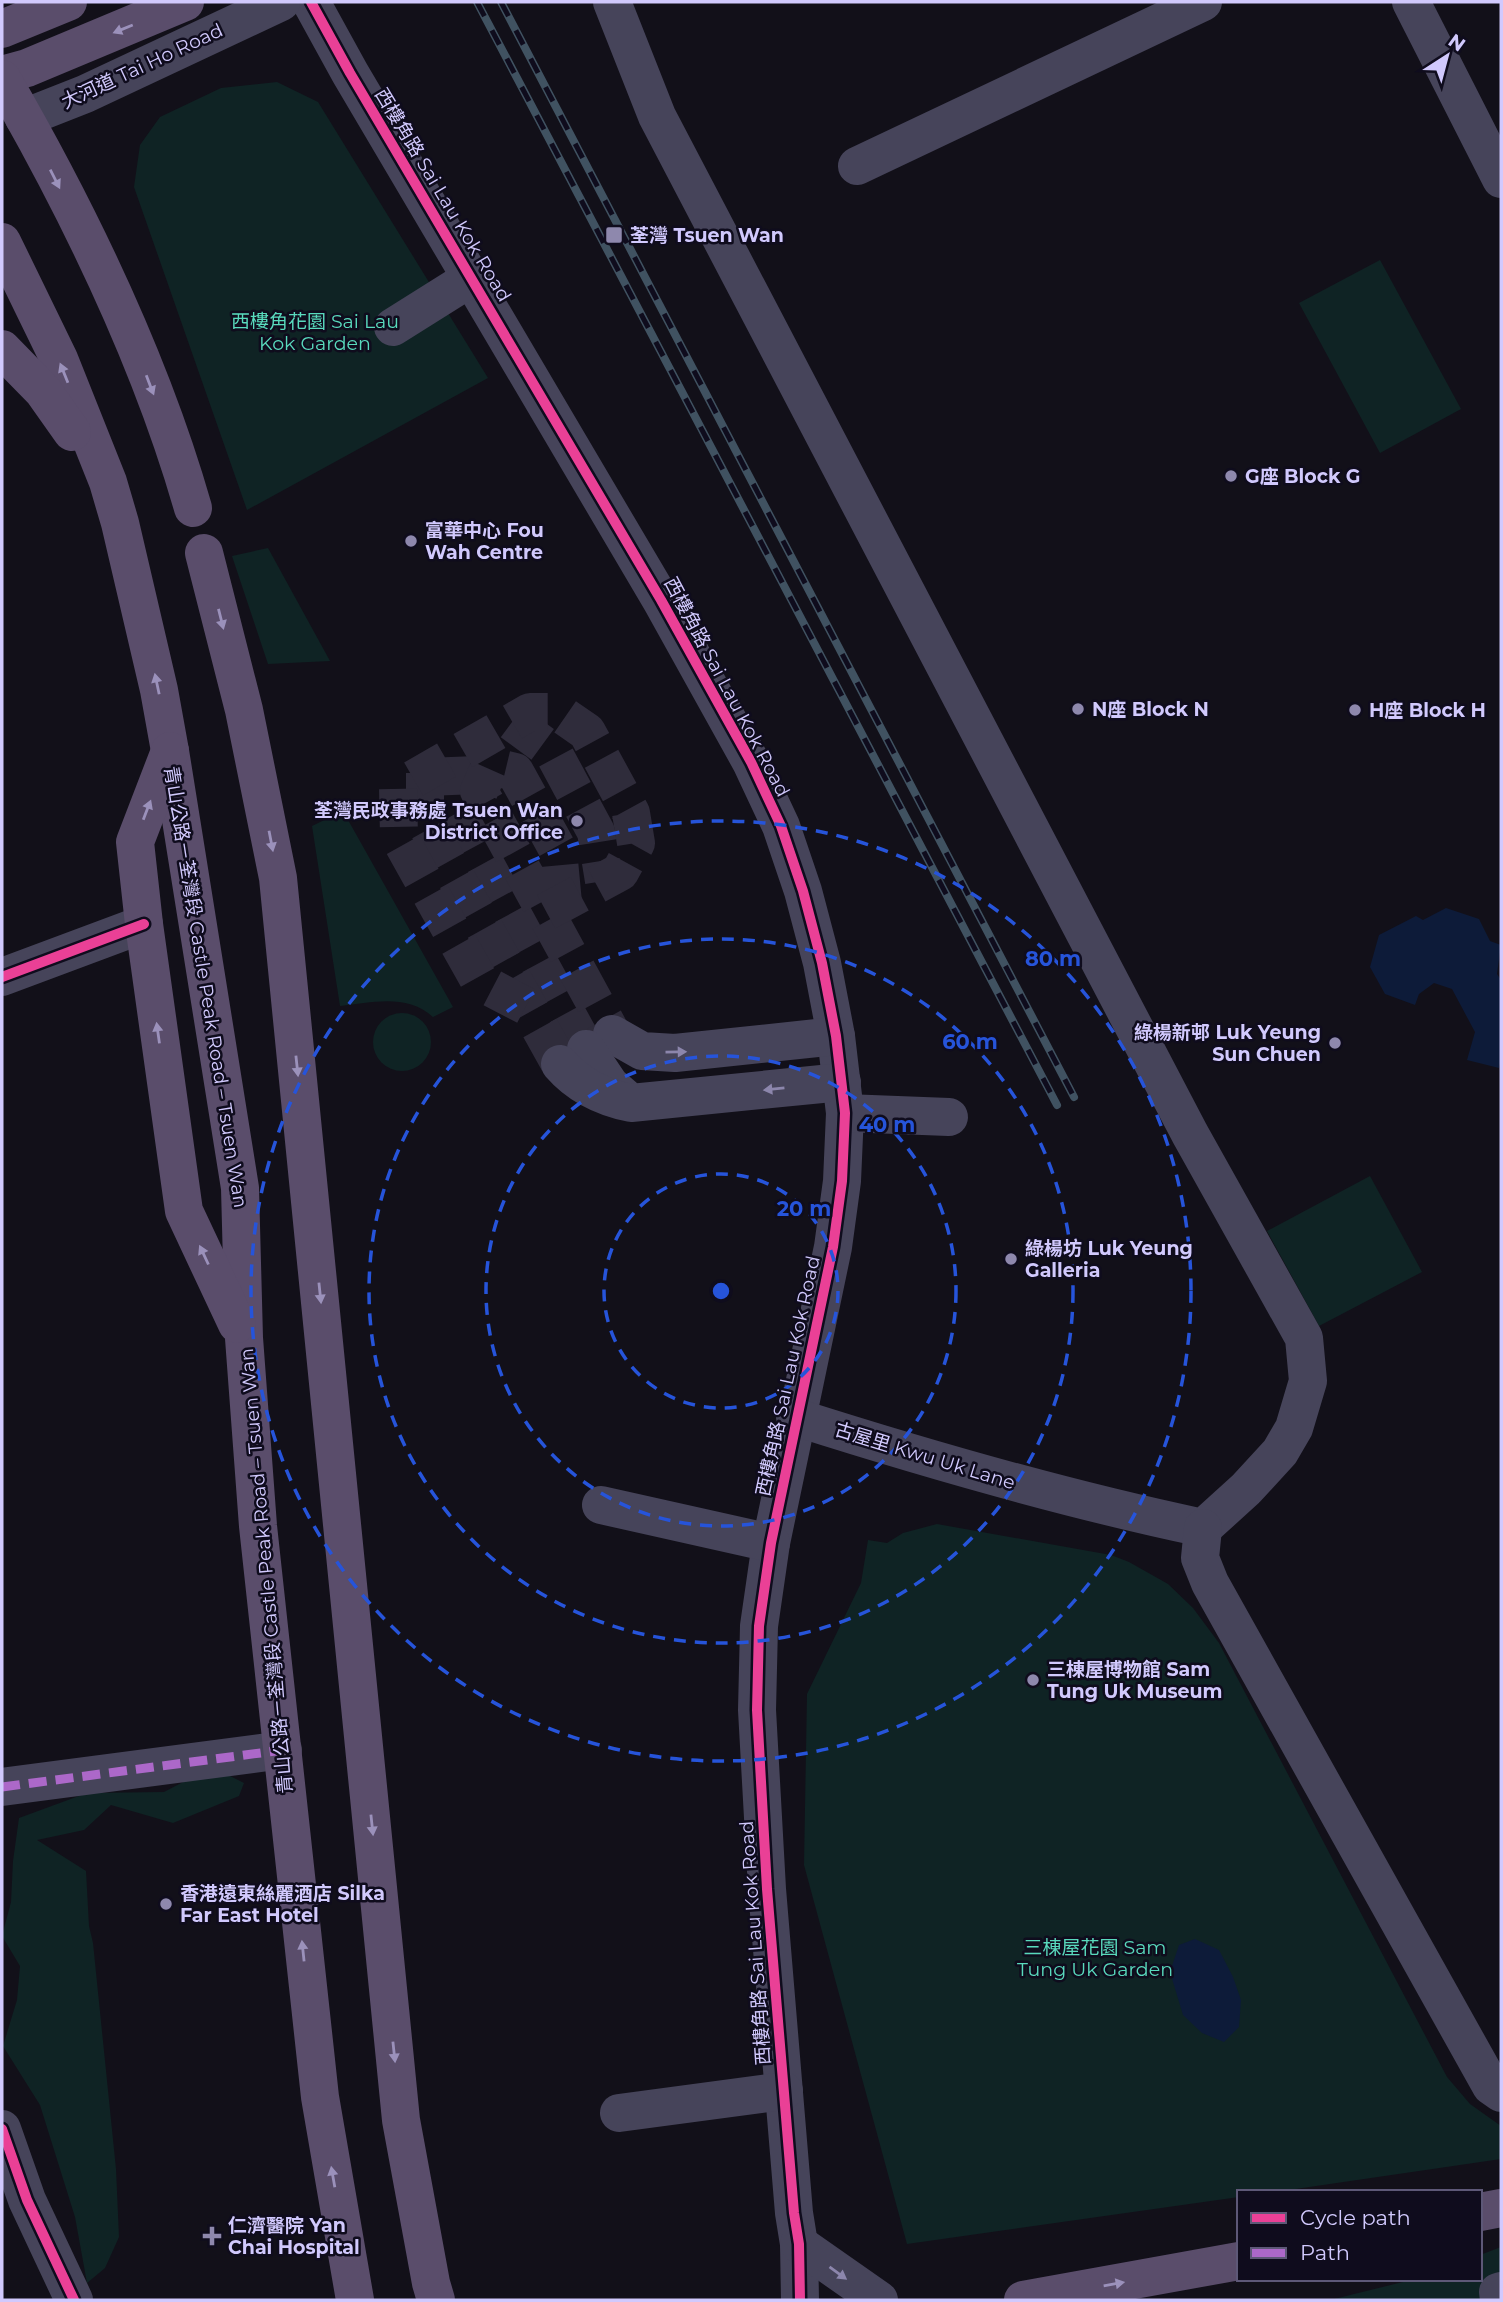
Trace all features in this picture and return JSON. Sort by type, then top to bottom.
[{"type":"main road","points":[[2,29],[68,2]]},
{"type":"main road","points":[[185,2],[2,77],[13,122],[106,278],[152,388],[192,508]]},
{"type":"main road","name":"青山公路－荃灣段 Castle Peak Road – Tsuen Wan","points":[[2,242],[58,359],[108,482],[156,678],[170,751],[240,1188],[244,1338],[258,1526],[320,2097],[355,2300]]},
{"type":"main road","points":[[2,349],[43,391],[108,482]]},
{"type":"main road","points":[[204,552],[244,710],[278,878],[401,2120],[436,2300]]},
{"type":"main road","points":[[170,751],[135,842],[144,924],[184,1211],[244,1338]]},
{"type":"main road","points":[[1482,2212],[1501,2208]]},
{"type":"main road","points":[[1023,2300],[1237,2262]]},
{"type":"street","name":"大河道 Tai Ho Road","points":[[13,122],[85,94],[281,2]]},
{"type":"street","name":"西樓角路 Sai Lau Kok Road","points":[[311,2],[662,600],[751,762],[781,826],[803,891],[822,963],[836,1036],[843,1098],[842,1181],[833,1247],[795,1417],[771,1543],[759,1626],[757,1710],[767,1889],[799,2244],[800,2300]]},
{"type":"street","points":[[612,2],[663,129],[1190,1134],[1304,1338],[1308,1381],[1294,1428],[1280,1452],[1255,1480],[1203,1528],[1200,1558],[1210,1583],[1491,2086],[1501,2093]]},
{"type":"street","points":[[857,166],[1203,2]]},
{"type":"street","points":[[1411,2],[1501,179]]},
{"type":"street","points":[[393,327],[471,278]]},
{"type":"street","points":[[2,977],[144,924]]},
{"type":"street","points":[[836,1036],[674,1053],[586,1049],[610,1085],[631,1103],[843,1098],[950,1117]]},
{"type":"street","name":"古屋里 Kwu Uk Lane","points":[[795,1417],[915,1456],[1054,1494],[1203,1528]]},
{"type":"street","points":[[601,1504],[771,1543]]},
{"type":"street","points":[[2,1787],[283,1750]]},
{"type":"street","points":[[619,2113],[784,2091]]},
{"type":"street","points":[[2,2129],[8,2169],[74,2300]]},
{"type":"street","points":[[799,2244],[879,2300]]},
{"type":"street","points":[[1499,2300],[1498,2292],[1501,2291]]},
{"type":"green space","name":"西樓角花園 Sai Lau Kok Garden","points":[[277,82],[318,102],[488,378],[247,510],[134,187],[140,145],[160,117],[221,88]]},
{"type":"green space","points":[[1380,260],[1461,409],[1380,453],[1299,303]]},
{"type":"green space","points":[[268,548],[330,661],[268,664],[232,556]]},
{"type":"green space","points":[[343,811],[453,1007],[433,1017],[412,1005],[400,1002],[340,1006],[312,826]]},
{"type":"green space","points":[[396,1013],[408,1013],[423,1021],[431,1036],[431,1048],[423,1063],[408,1071],[396,1071],[381,1063],[373,1048],[373,1036],[381,1021]]},
{"type":"green space","points":[[1370,1176],[1422,1272],[1319,1326],[1267,1231]]},
{"type":"green space","name":"三棟屋花園 Sam Tung Uk Garden","points":[[937,1524],[1111,1555],[1168,1584],[1193,1608],[1219,1643],[1447,2077],[1470,2104],[1501,2126],[1501,2159],[1289,2190],[1237,2190],[1237,2197],[907,2244],[804,1865],[807,1694],[861,1583],[868,1540],[887,1543],[903,1533]]},
{"type":"green space","points":[[212,1767],[244,1783],[239,1796],[173,1823],[111,1805],[84,1830],[37,1840],[86,1871],[89,1926],[116,2169],[119,2237],[105,2268],[87,2283],[75,2217],[40,2105],[3,2046],[17,2000],[20,1966],[2,1936],[11,1902],[19,1818],[87,1793],[164,1792]]},
{"type":"green space","points":[[1501,2247],[1501,2300],[1330,2300],[1407,2281],[1482,2281],[1482,2254]]},
{"type":"water","points":[[1446,908],[1479,919],[1490,941],[1501,945],[1497,974],[1501,980],[1499,1068],[1467,1060],[1475,1032],[1452,989],[1434,983],[1419,994],[1415,1005],[1385,994],[1370,967],[1379,935],[1416,916],[1423,920]]},
{"type":"water","points":[[1195,1939],[1219,1950],[1241,2000],[1239,2027],[1224,2042],[1202,2033],[1183,2015],[1170,1972],[1179,1945]]},
{"type":"tunnel","points":[[526,1006],[480,982],[399,837],[398,788],[530,712],[558,712],[587,732],[631,813],[636,843],[620,872],[544,913]]},
{"type":"tunnel","points":[[512,722],[553,752],[596,832],[604,881]]},
{"type":"tunnel","points":[[451,757],[453,805],[586,1049]]},
{"type":"tunnel","points":[[563,903],[558,850],[515,772],[490,766],[479,791],[612,1034]]},
{"type":"tunnel","points":[[425,773],[425,822],[560,1064]]},
{"type":"railway","points":[[477,2],[1057,1105]]},
{"type":"railway","points":[[501,2],[1074,1097]]},
{"type":"marked path","points":[[2,1787],[283,1750]]},
{"type":"cycle path","points":[[311,2],[350,73],[661,600],[751,762],[781,826],[803,891],[822,963],[836,1036],[845,1113],[842,1181],[833,1247],[771,1543],[759,1626],[757,1710],[767,1889],[794,2213],[799,2244],[800,2300]]},
{"type":"cycle path","points":[[2,977],[144,924]]},
{"type":"cycle path","points":[[2,2129],[27,2200],[74,2300]]},
{"type":"place","name":"荃灣 Tsuen Wan","points":[[614,235]]},
{"type":"place","name":"G座 Block G","points":[[1231,476]]},
{"type":"place","name":"富華中心 Fou Wah Centre","points":[[411,541]]},
{"type":"place","name":"N座 Block N","points":[[1078,709]]},
{"type":"place","name":"H座 Block H","points":[[1355,710]]},
{"type":"place","name":"荃灣民政事務處 Tsuen Wan District Office","points":[[577,821]]},
{"type":"place","name":"綠楊新邨 Luk Yeung Sun Chuen","points":[[1335,1043]]},
{"type":"place","name":"綠楊坊 Luk Yeung Galleria","points":[[1011,1259]]},
{"type":"place","name":"三棟屋博物館 Sam Tung Uk Museum","points":[[1033,1680]]},
{"type":"place","name":"香港遠東絲麗酒店 Silka Far East Hotel","points":[[166,1904]]},
{"type":"place","name":"仁濟醫院 Yan Chai Hospital","points":[[212,2236]]}]
